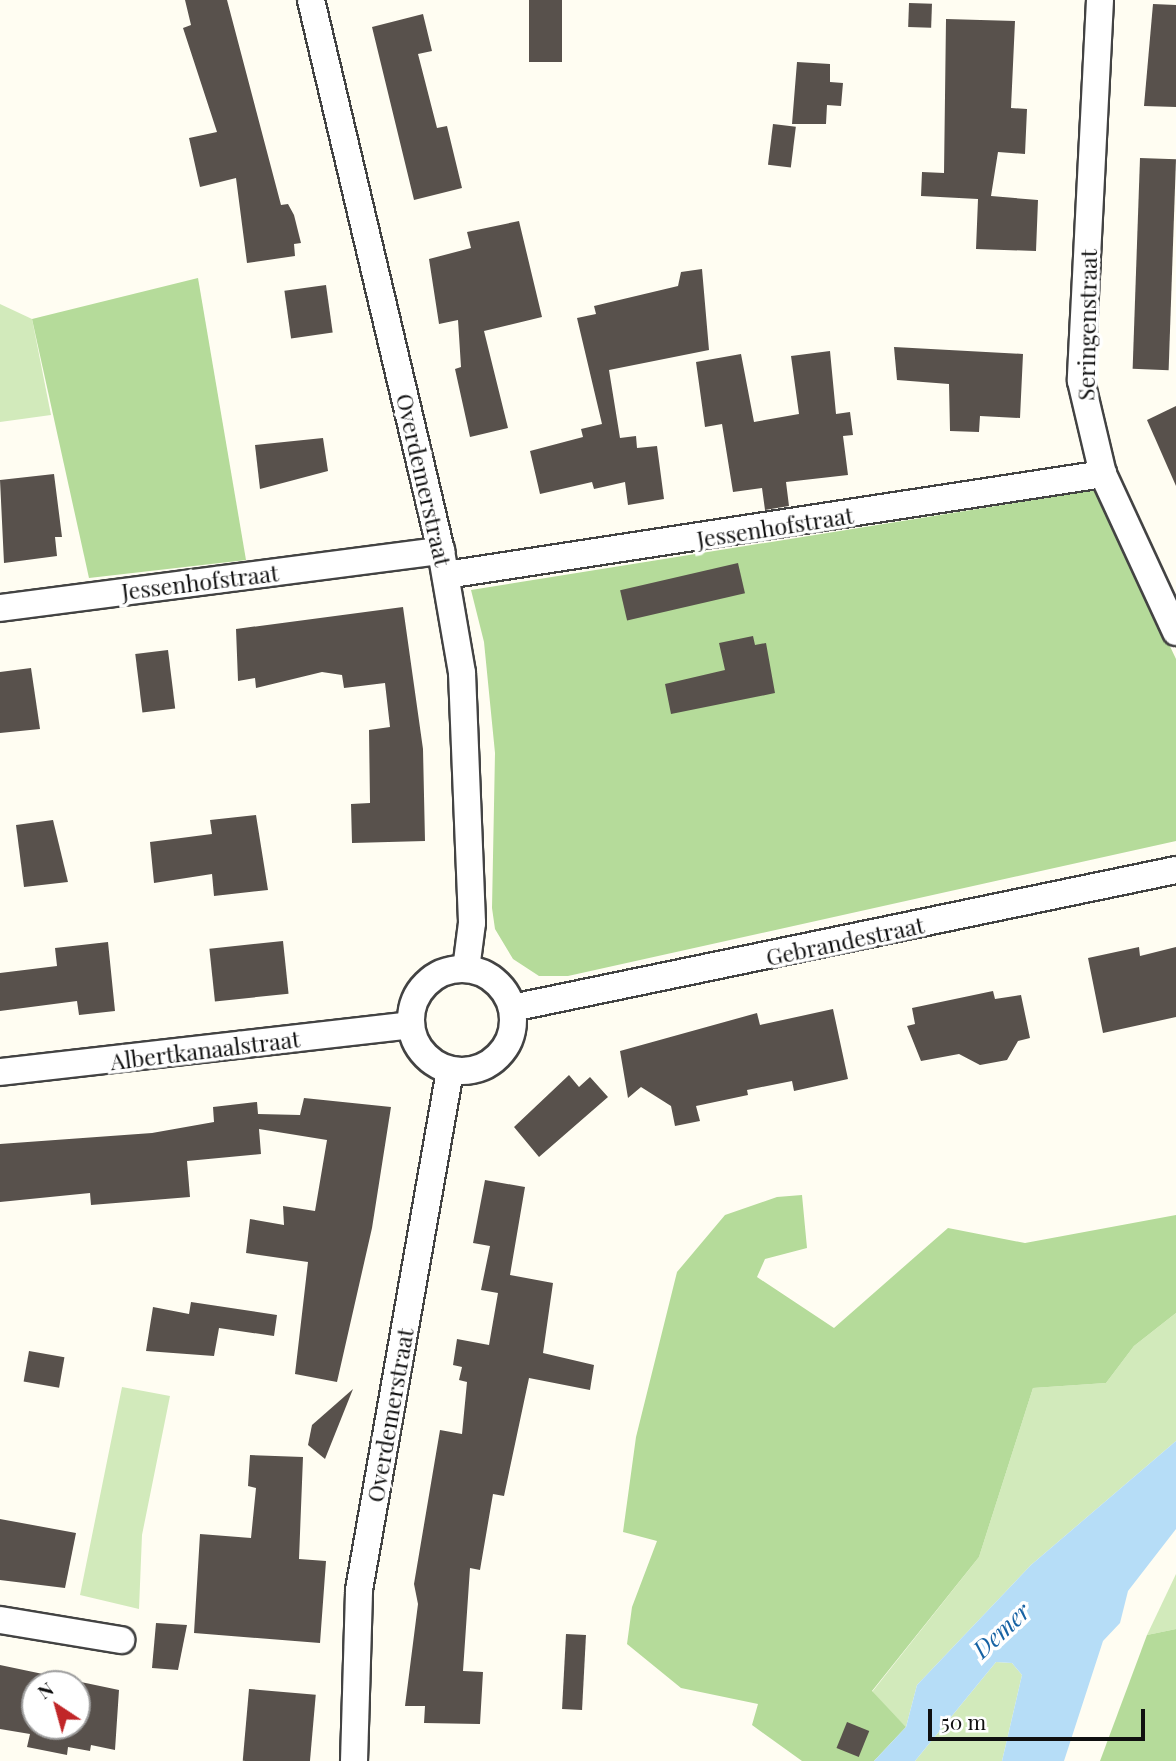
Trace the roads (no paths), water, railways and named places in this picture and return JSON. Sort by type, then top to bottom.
[{"type":"street","name":"Overdemerstraat","points":[[311,0],[444,563],[462,673],[472,923],[466,969]]},
{"type":"street","name":"Seringenstraat","points":[[1100,0],[1081,381],[1103,474],[1176,632]]},
{"type":"street","name":"Jessenhofstraat","points":[[0,608],[444,563],[1103,474]]},
{"type":"street","name":"Gebrandestraat","points":[[512,1008],[1176,870]]},
{"type":"street","points":[[466,969],[495,981],[512,1008],[506,1049],[491,1064],[450,1071],[423,1054],[410,1025],[420,991],[448,970],[466,969]]},
{"type":"street","name":"Albertkanaalstraat","points":[[0,1072],[410,1025]]},
{"type":"street","name":"Overdemerstraat","points":[[354,1761],[359,1590],[450,1071]]},
{"type":"street","points":[[0,1620],[121,1640]]},
{"type":"water","name":"Demer","points":[[1176,1441],[1176,1529],[1128,1591],[1120,1623],[1103,1641],[1064,1761],[1002,1761],[1022,1675],[1012,1663],[996,1662],[915,1761],[874,1761],[906,1727],[917,1685],[1031,1565]]}]
